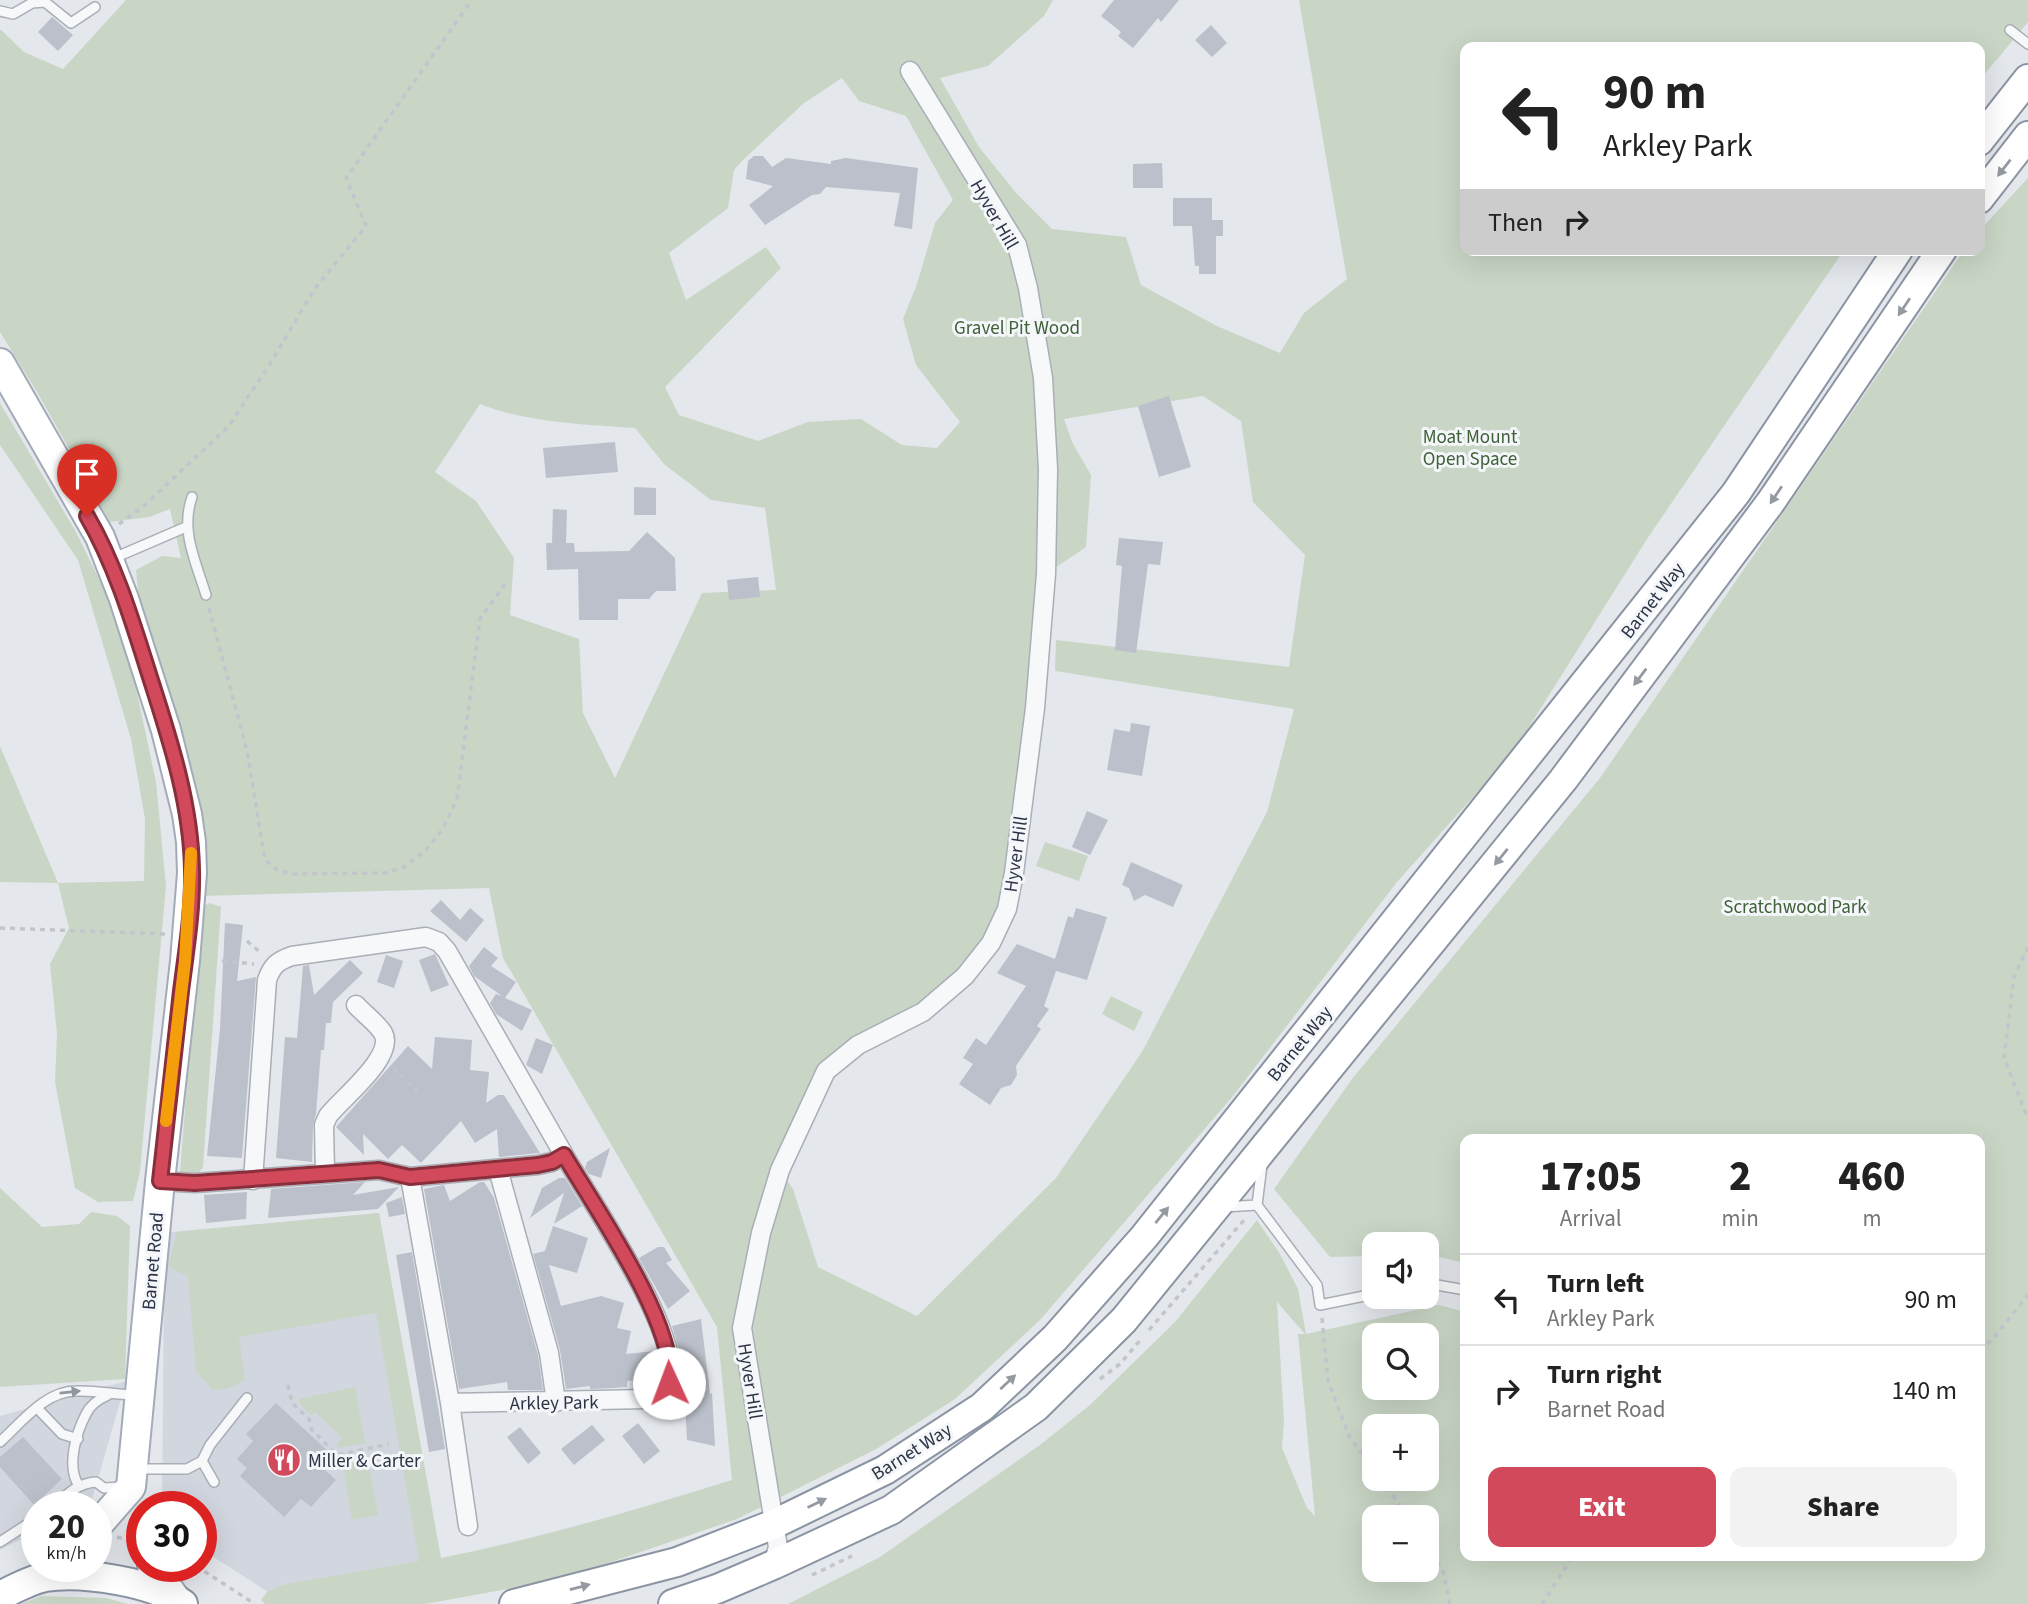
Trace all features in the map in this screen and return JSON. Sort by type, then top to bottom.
[{"type":"main road","points":[[1985,133],[2028,79]]},
{"type":"main road","points":[[1985,192],[2028,136]]},
{"type":"main road","name":"Barnet Way","points":[[514,1604],[677,1562],[772,1525],[885,1470],[982,1407],[1055,1338],[1144,1237],[1736,493],[1894,256]]},
{"type":"main road","name":"Barnet Way","points":[[673,1604],[774,1565],[891,1510],[1036,1407],[1124,1320],[1264,1151],[1580,758],[1770,503],[1938,256]]},
{"type":"main road","name":"Barnet Road","points":[[0,363],[104,549],[128,611],[166,730],[187,814],[192,873],[187,935],[128,1488]]},
{"type":"main road","points":[[112,1514],[128,1488]]},
{"type":"main road","points":[[112,1581],[124,1582],[179,1601]]},
{"type":"main road","points":[[0,1596],[29,1582]]},
{"type":"main road","points":[[164,1582],[179,1601]]},
{"type":"street","name":"Hyver Hill","points":[[774,1565],[778,1547],[772,1525],[743,1328],[761,1233],[780,1170],[826,1071],[858,1045],[923,1012],[965,976],[991,943],[1007,909],[1012,885],[1035,708],[1046,574],[1048,469],[1043,378],[1027,288],[1017,246],[910,71]]},
{"type":"street","name":"Arkley Park","points":[[274,965],[292,956],[426,937],[439,942],[447,951],[656,1316],[666,1342],[671,1372],[669,1383],[663,1392],[646,1399],[450,1403]]},
{"type":"street","points":[[253,1180],[267,980],[274,965]]},
{"type":"street","points":[[325,1173],[324,1125],[328,1116],[382,1058],[386,1045],[383,1033],[356,1005]]},
{"type":"street","points":[[160,1181],[195,1183],[379,1170],[410,1177],[538,1165],[552,1162],[564,1155]]},
{"type":"street","points":[[498,1169],[548,1353],[556,1402]]},
{"type":"street","points":[[410,1177],[450,1403],[468,1526]]},
{"type":"lane","points":[[0,11],[13,14],[32,3],[45,2],[71,23],[94,7]]},
{"type":"lane","points":[[2010,30],[2028,44]]},
{"type":"lane","points":[[192,497],[186,514],[186,527],[206,595]]},
{"type":"lane","points":[[104,549],[186,527]]},
{"type":"lane","points":[[1264,1151],[1257,1205],[1317,1285],[1320,1305],[1362,1296]]},
{"type":"lane","points":[[1215,1207],[1257,1205]]},
{"type":"lane","points":[[1439,1285],[1460,1289]]},
{"type":"lane","points":[[0,1442],[52,1396],[84,1391],[108,1395],[139,1395]]},
{"type":"lane","points":[[79,1486],[72,1472],[78,1439],[86,1414],[98,1400],[108,1395]]},
{"type":"lane","points":[[73,1491],[79,1486],[96,1482],[128,1488],[187,1469],[202,1461],[210,1445],[247,1398]]},
{"type":"lane","points":[[37,1408],[62,1434],[78,1439]]},
{"type":"lane","points":[[202,1461],[214,1482]]},
{"type":"lane","points":[[0,1542],[21,1528]]},
{"type":"path","points":[[104,549],[145,505],[228,427],[272,361],[313,291],[366,226],[346,178],[472,0]]},
{"type":"path","points":[[206,595],[247,751],[265,860],[277,870],[290,874],[385,873],[404,867],[426,850],[442,830],[457,799],[480,619],[505,584]]},
{"type":"path","points":[[0,928],[187,935]]},
{"type":"path","points":[[2028,947],[2014,977],[2004,1058],[2028,1119]]},
{"type":"path","points":[[222,961],[274,965]]},
{"type":"path","points":[[382,1058],[419,1094]]},
{"type":"path","points":[[1985,1345],[2028,1295]]},
{"type":"path","points":[[1320,1305],[1328,1381],[1350,1438],[1362,1454]]},
{"type":"path","points":[[288,1385],[292,1403],[309,1419],[312,1430],[337,1455],[389,1444]]},
{"type":"path","points":[[1542,1604],[1570,1561]]},
{"type":"path","points":[[1439,1565],[1443,1571],[1450,1604]]},
{"type":"path","points":[[217,1580],[255,1604]]},
{"type":"shaded area","points":[[379,1213],[440,1558],[280,1585],[268,1592],[217,1559],[217,1491],[162,1491],[164,1282],[171,1232]]},
{"type":"shaded area","points":[[126,1381],[94,1491],[21,1491],[21,1539],[0,1550],[0,1416]]},
{"type":"green space","points":[[126,0],[1053,0],[1044,16],[988,66],[940,78],[979,147],[1017,194],[1052,229],[1126,237],[1141,285],[1217,326],[1280,353],[1304,313],[1347,279],[1299,0],[2028,0],[2028,22],[1985,74],[1985,42],[1460,42],[1460,256],[1840,256],[1647,539],[1514,751],[1397,882],[1233,1096],[1040,1320],[955,1399],[878,1448],[737,1519],[588,1570],[518,1587],[425,1604],[265,1604],[261,1600],[267,1592],[280,1585],[419,1561],[376,1313],[239,1337],[245,1381],[228,1388],[213,1390],[196,1371],[188,1276],[168,1267],[177,1232],[379,1213],[441,1558],[588,1523],[732,1480],[717,1327],[503,958],[489,888],[200,896],[140,611],[136,570],[162,556],[181,558],[170,509],[149,517],[110,522],[0,332],[0,29],[24,52],[63,69]],"holes":[[[842,78],[859,101],[906,116],[953,200],[935,223],[917,284],[903,319],[916,365],[960,422],[937,448],[902,445],[861,419],[808,422],[758,441],[679,415],[665,387],[781,268],[766,247],[686,300],[669,253],[728,208],[734,170],[804,103]],[[1203,396],[1241,421],[1253,502],[1305,555],[1289,667],[1056,640],[1055,671],[1294,709],[1267,812],[1142,1052],[1056,1178],[917,1316],[818,1267],[793,1189],[780,1170],[826,1071],[965,976],[1007,909],[1046,574],[1086,547],[1091,475],[1072,442],[1064,419]],[[480,404],[537,419],[635,428],[664,464],[711,500],[765,508],[776,590],[702,593],[615,778],[583,713],[579,639],[510,615],[514,558],[476,501],[435,472]]]},
{"type":"green space","name":"Scratchwood Park","points":[[2028,178],[2028,1604],[788,1604],[880,1557],[1040,1445],[1090,1405],[1175,1322],[1257,1220],[1280,1254],[1298,1289],[1306,1334],[1421,1309],[1439,1309],[1439,1305],[1460,1311],[1460,1561],[1985,1561],[1985,1134],[1460,1134],[1460,1262],[1439,1257],[1439,1232],[1362,1232],[1362,1256],[1330,1257],[1274,1189],[1352,1079],[1600,778],[1960,256],[1985,256],[1985,225]],"holes":[[[1277,1302],[1305,1334],[1298,1334],[1315,1516],[1307,1508],[1282,1448],[1284,1421]]]},
{"type":"green space","points":[[0,403],[76,532],[106,593],[131,665],[156,782],[166,886],[140,1172],[133,1201],[98,1202],[75,1188],[55,1082],[57,1034],[50,964],[69,928],[58,883],[144,881],[145,819],[131,739],[78,560],[0,445]]},
{"type":"green space","points":[[0,746],[58,883],[0,882]]},
{"type":"green space","points":[[1045,842],[1088,856],[1079,881],[1036,866]]},
{"type":"green space","points":[[209,903],[221,907],[203,1167],[196,1177],[180,1174],[200,909]]},
{"type":"green space","points":[[1111,996],[1143,1012],[1134,1031],[1102,1014]]},
{"type":"green space","points":[[0,1188],[42,1227],[79,1224],[91,1212],[117,1216],[130,1226],[125,1379],[0,1387]]},
{"type":"green space","points":[[355,1387],[365,1443],[339,1448],[336,1445],[343,1438],[315,1412],[311,1415],[300,1404],[299,1399]]},
{"type":"green space","points":[[367,1454],[378,1515],[352,1520],[342,1459]]},
{"type":"green space","points":[[41,1596],[106,1598],[128,1604],[21,1604]]},
{"type":"building","points":[[1114,0],[1179,0],[1161,22],[1158,18],[1133,48],[1118,36],[1121,32],[1101,16]]},
{"type":"building","points":[[52,17],[73,35],[58,51],[38,32]]},
{"type":"building","points":[[1211,25],[1227,43],[1212,57],[1195,40]]},
{"type":"building","points":[[754,156],[763,156],[772,167],[786,158],[831,164],[831,161],[846,158],[918,168],[912,229],[894,226],[900,193],[826,187],[820,194],[812,195],[765,225],[749,205],[773,186],[746,179],[748,161]]},
{"type":"building","points":[[1162,163],[1163,188],[1133,188],[1133,164]]},
{"type":"building","points":[[1173,198],[1212,198],[1212,220],[1223,220],[1223,236],[1216,236],[1216,274],[1199,274],[1199,266],[1195,266],[1192,226],[1173,226]]},
{"type":"building","points":[[1169,396],[1191,467],[1159,477],[1138,406]]},
{"type":"building","points":[[615,442],[618,472],[546,478],[543,448]]},
{"type":"building","points":[[634,487],[656,488],[656,515],[634,515]]},
{"type":"building","points":[[553,509],[567,510],[566,543],[574,543],[575,552],[629,551],[647,532],[675,558],[676,591],[656,591],[649,599],[618,599],[618,620],[579,620],[578,569],[547,570],[546,543],[552,543]]},
{"type":"building","points":[[1119,538],[1163,542],[1160,565],[1148,564],[1136,653],[1115,650],[1122,566],[1116,565]]},
{"type":"building","points":[[758,577],[760,597],[729,600],[727,580]]},
{"type":"building","points":[[1131,723],[1150,726],[1142,776],[1107,770],[1114,729],[1130,732]]},
{"type":"building","points":[[1087,811],[1108,820],[1090,855],[1072,847]]},
{"type":"building","points":[[1131,862],[1183,885],[1173,907],[1145,895],[1134,901],[1129,888],[1122,885]]},
{"type":"building","points":[[441,900],[460,920],[470,908],[484,920],[466,942],[430,911]]},
{"type":"building","points":[[1076,908],[1107,917],[1087,980],[1056,971],[1044,1006],[1049,1009],[1037,1026],[1041,1029],[1016,1066],[1017,1075],[1011,1085],[1001,1088],[990,1105],[959,1084],[973,1064],[963,1058],[976,1038],[986,1045],[1026,986],[997,973],[1017,944],[1055,959],[1068,916],[1073,918]]},
{"type":"building","points":[[225,923],[243,925],[237,981],[256,977],[242,1158],[207,1156],[220,1029]]},
{"type":"building","points":[[484,947],[498,958],[491,966],[516,982],[505,998],[532,1010],[522,1031],[496,1014],[490,1003],[496,994],[502,996],[474,976],[469,966]]},
{"type":"building","points":[[435,954],[449,985],[431,992],[419,960]]},
{"type":"building","points":[[386,955],[403,961],[394,988],[377,982]]},
{"type":"building","points":[[350,960],[363,973],[333,1002],[331,1023],[326,1023],[313,1125],[312,1162],[276,1158],[285,1037],[297,1038],[303,966],[309,965],[314,995]]},
{"type":"building","points":[[435,1037],[472,1040],[470,1070],[489,1072],[486,1103],[498,1095],[504,1095],[540,1153],[499,1157],[497,1129],[475,1143],[461,1121],[421,1163],[402,1145],[388,1159],[363,1134],[364,1155],[336,1127],[408,1046],[432,1069]]},
{"type":"building","points":[[536,1038],[553,1045],[542,1074],[526,1065]]},
{"type":"building","points":[[610,1148],[601,1178],[589,1174],[585,1168],[587,1162]]},
{"type":"building","points":[[559,1178],[565,1178],[582,1206],[554,1224],[564,1193],[530,1218],[542,1188]]},
{"type":"building","points":[[365,1182],[353,1195],[399,1187],[378,1209],[268,1218],[271,1189]]},
{"type":"building","points":[[484,1182],[494,1198],[538,1355],[543,1390],[508,1390],[507,1382],[459,1389],[424,1189],[444,1185],[450,1201]]},
{"type":"building","points":[[247,1192],[246,1219],[206,1223],[204,1195]]},
{"type":"building","points":[[402,1197],[405,1214],[389,1217],[386,1203]]},
{"type":"building","points":[[553,1226],[588,1238],[577,1273],[549,1265],[561,1306],[601,1296],[624,1303],[617,1328],[631,1331],[626,1354],[655,1351],[658,1378],[627,1381],[627,1387],[590,1389],[590,1386],[566,1389],[560,1350],[533,1254],[545,1251]]},
{"type":"building","points":[[658,1247],[664,1247],[672,1260],[666,1263],[690,1291],[668,1309],[639,1258]]},
{"type":"building","points":[[412,1252],[445,1449],[429,1452],[396,1255]]},
{"type":"building","points":[[701,1319],[710,1394],[712,1393],[715,1446],[687,1440],[684,1386],[688,1383],[683,1383],[681,1379],[681,1357],[672,1326]]},
{"type":"building","name":"Miller & Carter","points":[[276,1403],[330,1453],[330,1462],[324,1469],[336,1480],[311,1507],[301,1499],[284,1517],[240,1476],[247,1468],[237,1459],[253,1441],[246,1434]]},
{"type":"building","points":[[638,1423],[660,1451],[644,1464],[622,1436]]},
{"type":"building","points":[[592,1425],[605,1440],[574,1465],[561,1449]]},
{"type":"building","points":[[520,1427],[541,1453],[528,1464],[507,1437]]},
{"type":"building","points":[[23,1437],[62,1479],[49,1491],[21,1491],[0,1467],[0,1457]]},
{"type":"slow traffic","points":[[166,1121],[185,961],[192,873],[191,853]]},
{"type":"place","name":"Miller & Carter","points":[[284,1460]]},
{"type":"route","points":[[87,516],[100,537],[144,660],[177,768],[191,842],[192,873],[185,961],[160,1181],[195,1183],[379,1170],[410,1177],[538,1165],[552,1162],[564,1155],[656,1316],[669,1353],[669,1383]]},
{"type":"park label","name":"Gravel Pit Wood","points":[[1017,327]]},
{"type":"park label","name":"Moat Mount Open Space","points":[[1470,447]]}]
